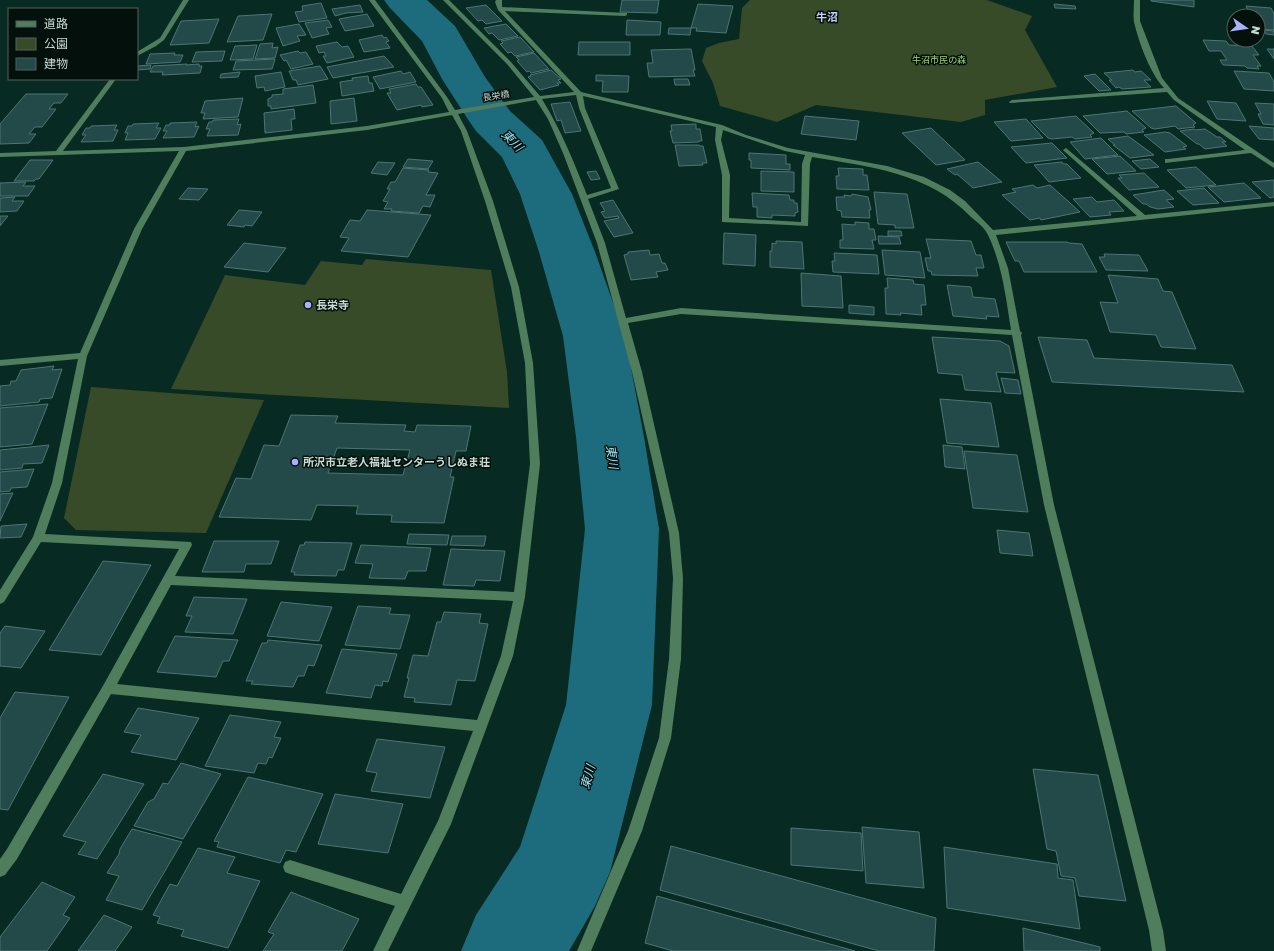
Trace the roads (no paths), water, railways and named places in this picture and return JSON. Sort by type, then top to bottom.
[{"type":"street","points":[[138,53],[162,39],[186,0]]},
{"type":"street","points":[[372,0],[417,59],[454,112],[464,131],[477,166],[513,280],[529,363],[535,464],[519,597],[507,656],[444,824],[380,951]]},
{"type":"street","points":[[446,0],[509,63],[538,98],[551,119],[567,153],[601,243],[623,321],[637,372],[674,533],[678,578],[675,659],[665,738],[635,831],[584,951]]},
{"type":"street","points":[[499,0],[498,2],[500,8],[579,93],[582,108],[615,189],[584,198]]},
{"type":"street","points":[[1137,0],[1137,21],[1159,79],[1176,99],[1274,166]]},
{"type":"street","points":[[500,8],[625,14]]},
{"type":"street","points":[[58,153],[112,80]]},
{"type":"street","points":[[1012,102],[1169,90]]},
{"type":"street","points":[[579,93],[720,126],[744,136],[787,150],[887,168],[921,179],[942,189],[962,203],[991,233],[1004,268],[1018,333],[1049,505],[1156,930],[1159,951]]},
{"type":"street","name":"長栄橋","points":[[0,155],[184,149],[367,128],[538,98],[579,93]]},
{"type":"street","points":[[720,126],[718,140],[726,175],[725,220],[805,224],[806,164],[809,154]]},
{"type":"street","points":[[0,599],[38,538],[57,482],[83,356],[138,229],[184,149]]},
{"type":"street","points":[[1066,150],[1143,217]]},
{"type":"street","points":[[1168,161],[1251,151]]},
{"type":"street","points":[[991,233],[1274,204]]},
{"type":"street","points":[[623,321],[682,311],[1018,333]]},
{"type":"street","points":[[0,363],[83,356]]},
{"type":"street","points":[[0,870],[12,854],[108,688],[187,545],[38,538]]},
{"type":"street","points":[[168,580],[519,597]]},
{"type":"street","points":[[108,688],[481,726]]},
{"type":"street","points":[[290,866],[405,902]]},
{"type":"waterway","name":"東川","points":[[404,0],[440,35],[464,79],[493,121],[524,151],[546,194],[567,252],[594,336],[610,437],[622,529],[609,705],[561,872],[512,951]]},
{"type":"place","name":"長栄寺","points":[[308,305]]},
{"type":"place","name":"所沢市立老人福祉センターうしぬま荘","points":[[295,462]]},
{"type":"district","name":"牛沼","points":[[827,17]]},
{"type":"park label","name":"牛沼市民の森","points":[[939,60]]}]
